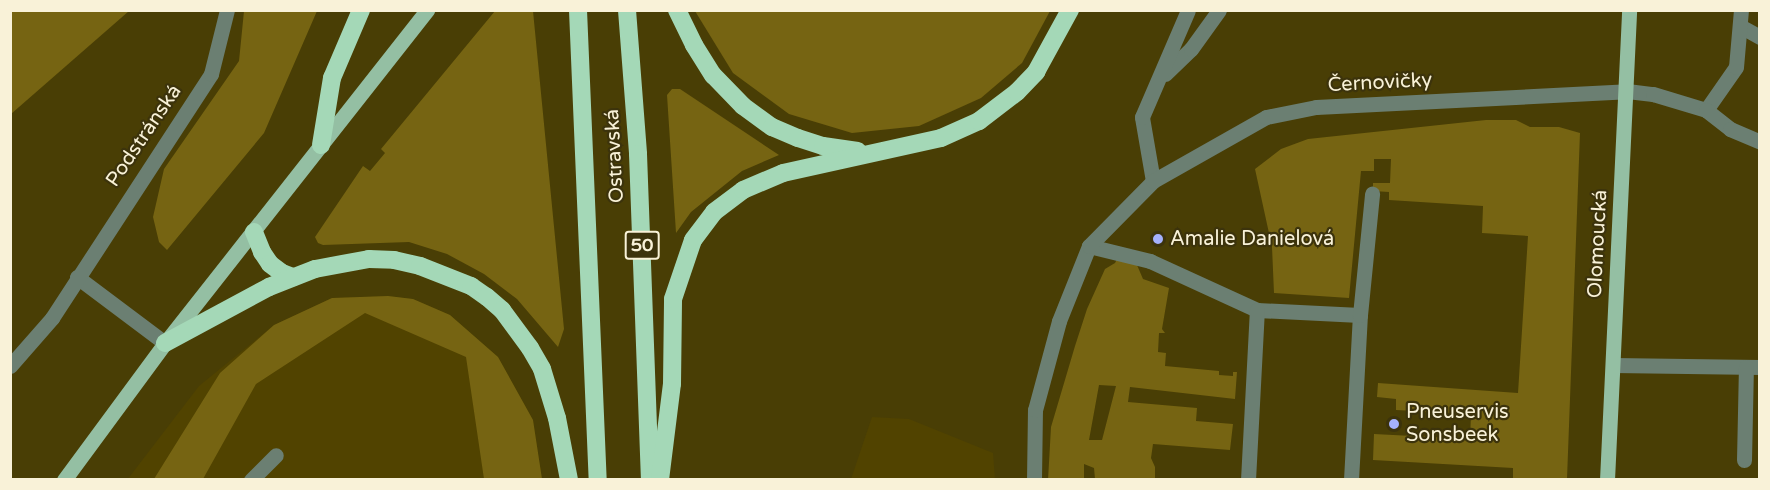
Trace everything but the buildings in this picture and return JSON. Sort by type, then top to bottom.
[{"type":"highway","points":[[321,145],[333,78],[361,10]]},
{"type":"highway","name":"Ostravská","points":[[578,10],[597,480]]},
{"type":"highway","name":"Ostravská","points":[[627,10],[639,189],[650,480]]},
{"type":"highway","name":"50","points":[[677,10],[694,45],[713,75],[743,106],[772,127],[823,146],[878,151]]},
{"type":"highway","name":"50","points":[[660,480],[672,384],[673,299],[693,240],[714,212],[743,190],[783,173],[941,138],[979,121],[999,108],[1036,72],[1070,10]]},
{"type":"highway","points":[[254,232],[270,264],[282,273],[293,277]]},
{"type":"highway","points":[[165,344],[243,300],[293,277],[338,263],[369,259],[394,260],[435,271],[471,286],[487,297],[516,328],[542,369],[558,418],[569,480]]},
{"type":"main road","points":[[64,480],[165,344],[427,10]]},
{"type":"main road","name":"Olomoucká","points":[[1607,480],[1629,10]]},
{"type":"street","name":"Podstránská","points":[[10,366],[52,318],[76,277],[211,74],[227,10]]},
{"type":"street","points":[[1153,181],[1142,117],[1188,10]]},
{"type":"street","points":[[1159,80],[1191,49],[1219,10]]},
{"type":"street","points":[[1706,111],[1736,67],[1741,10]]},
{"type":"street","points":[[1740,27],[1760,37]]},
{"type":"street","name":"Černovičky","points":[[1034,480],[1035,410],[1059,321],[1089,246],[1153,181],[1266,117],[1316,107],[1627,91],[1653,94],[1706,111],[1730,129],[1760,142]]},
{"type":"street","points":[[1351,480],[1360,315],[1372,194]]},
{"type":"street","points":[[1089,246],[1150,261],[1257,310],[1360,315]]},
{"type":"street","points":[[76,277],[165,344]]},
{"type":"street","points":[[1248,480],[1257,310]]},
{"type":"street","points":[[1613,365],[1753,367],[1744,460]]},
{"type":"street","points":[[251,480],[276,455]]},
{"type":"shaded area","points":[[11,10],[129,10],[129,11],[11,114]]},
{"type":"shaded area","points":[[244,11],[317,11],[264,133],[167,250],[159,242],[153,217],[164,169],[239,61]]},
{"type":"shaded area","points":[[495,11],[533,11],[564,329],[558,347],[517,299],[484,274],[447,254],[409,242],[323,245],[318,243],[315,237],[363,166],[370,171],[385,153],[381,149]]},
{"type":"shaded area","points":[[695,11],[1050,11],[1022,63],[981,98],[919,126],[852,133],[789,114],[733,73]]},
{"type":"shaded area","points":[[672,89],[680,89],[779,155],[742,171],[691,212],[676,233],[667,95]]},
{"type":"shaded area","points":[[1486,120],[1516,120],[1530,127],[1559,127],[1580,133],[1567,479],[1513,479],[1513,468],[1373,460],[1374,434],[1470,439],[1471,414],[1396,410],[1396,399],[1377,397],[1378,383],[1518,393],[1528,236],[1482,233],[1483,206],[1389,200],[1389,192],[1373,191],[1373,183],[1390,183],[1391,159],[1374,159],[1374,171],[1361,171],[1349,298],[1274,293],[1272,247],[1255,169],[1281,149],[1308,139]]},
{"type":"shaded area","points":[[1118,257],[1137,265],[1143,279],[1169,288],[1162,329],[1165,333],[1159,333],[1158,352],[1166,353],[1165,366],[1219,371],[1219,375],[1233,376],[1233,372],[1237,372],[1235,399],[1130,387],[1128,402],[1197,408],[1196,421],[1233,424],[1230,450],[1153,444],[1151,458],[1155,467],[1155,479],[1095,479],[1094,468],[1084,464],[1084,479],[1048,480],[1051,427],[1075,346],[1087,309],[1105,269],[1115,263]],"holes":[[[1099,385],[1116,386],[1102,440],[1089,440]]]},
{"type":"shaded area","points":[[388,296],[413,299],[450,315],[498,357],[533,420],[542,479],[127,480],[199,386],[274,325],[332,298]]},
{"type":"shaded area","points":[[388,296],[413,299],[450,315],[498,357],[533,420],[542,479],[484,479],[466,357],[365,313],[256,384],[203,479],[154,479],[220,373],[274,325],[332,298]]},
{"type":"shaded area","points":[[872,417],[909,419],[993,453],[995,479],[851,479]]},
{"type":"place","name":"Amalie Danielová","points":[[1158,239]]},
{"type":"place","name":"Pneuservis Sonsbeek","points":[[1394,424]]}]
